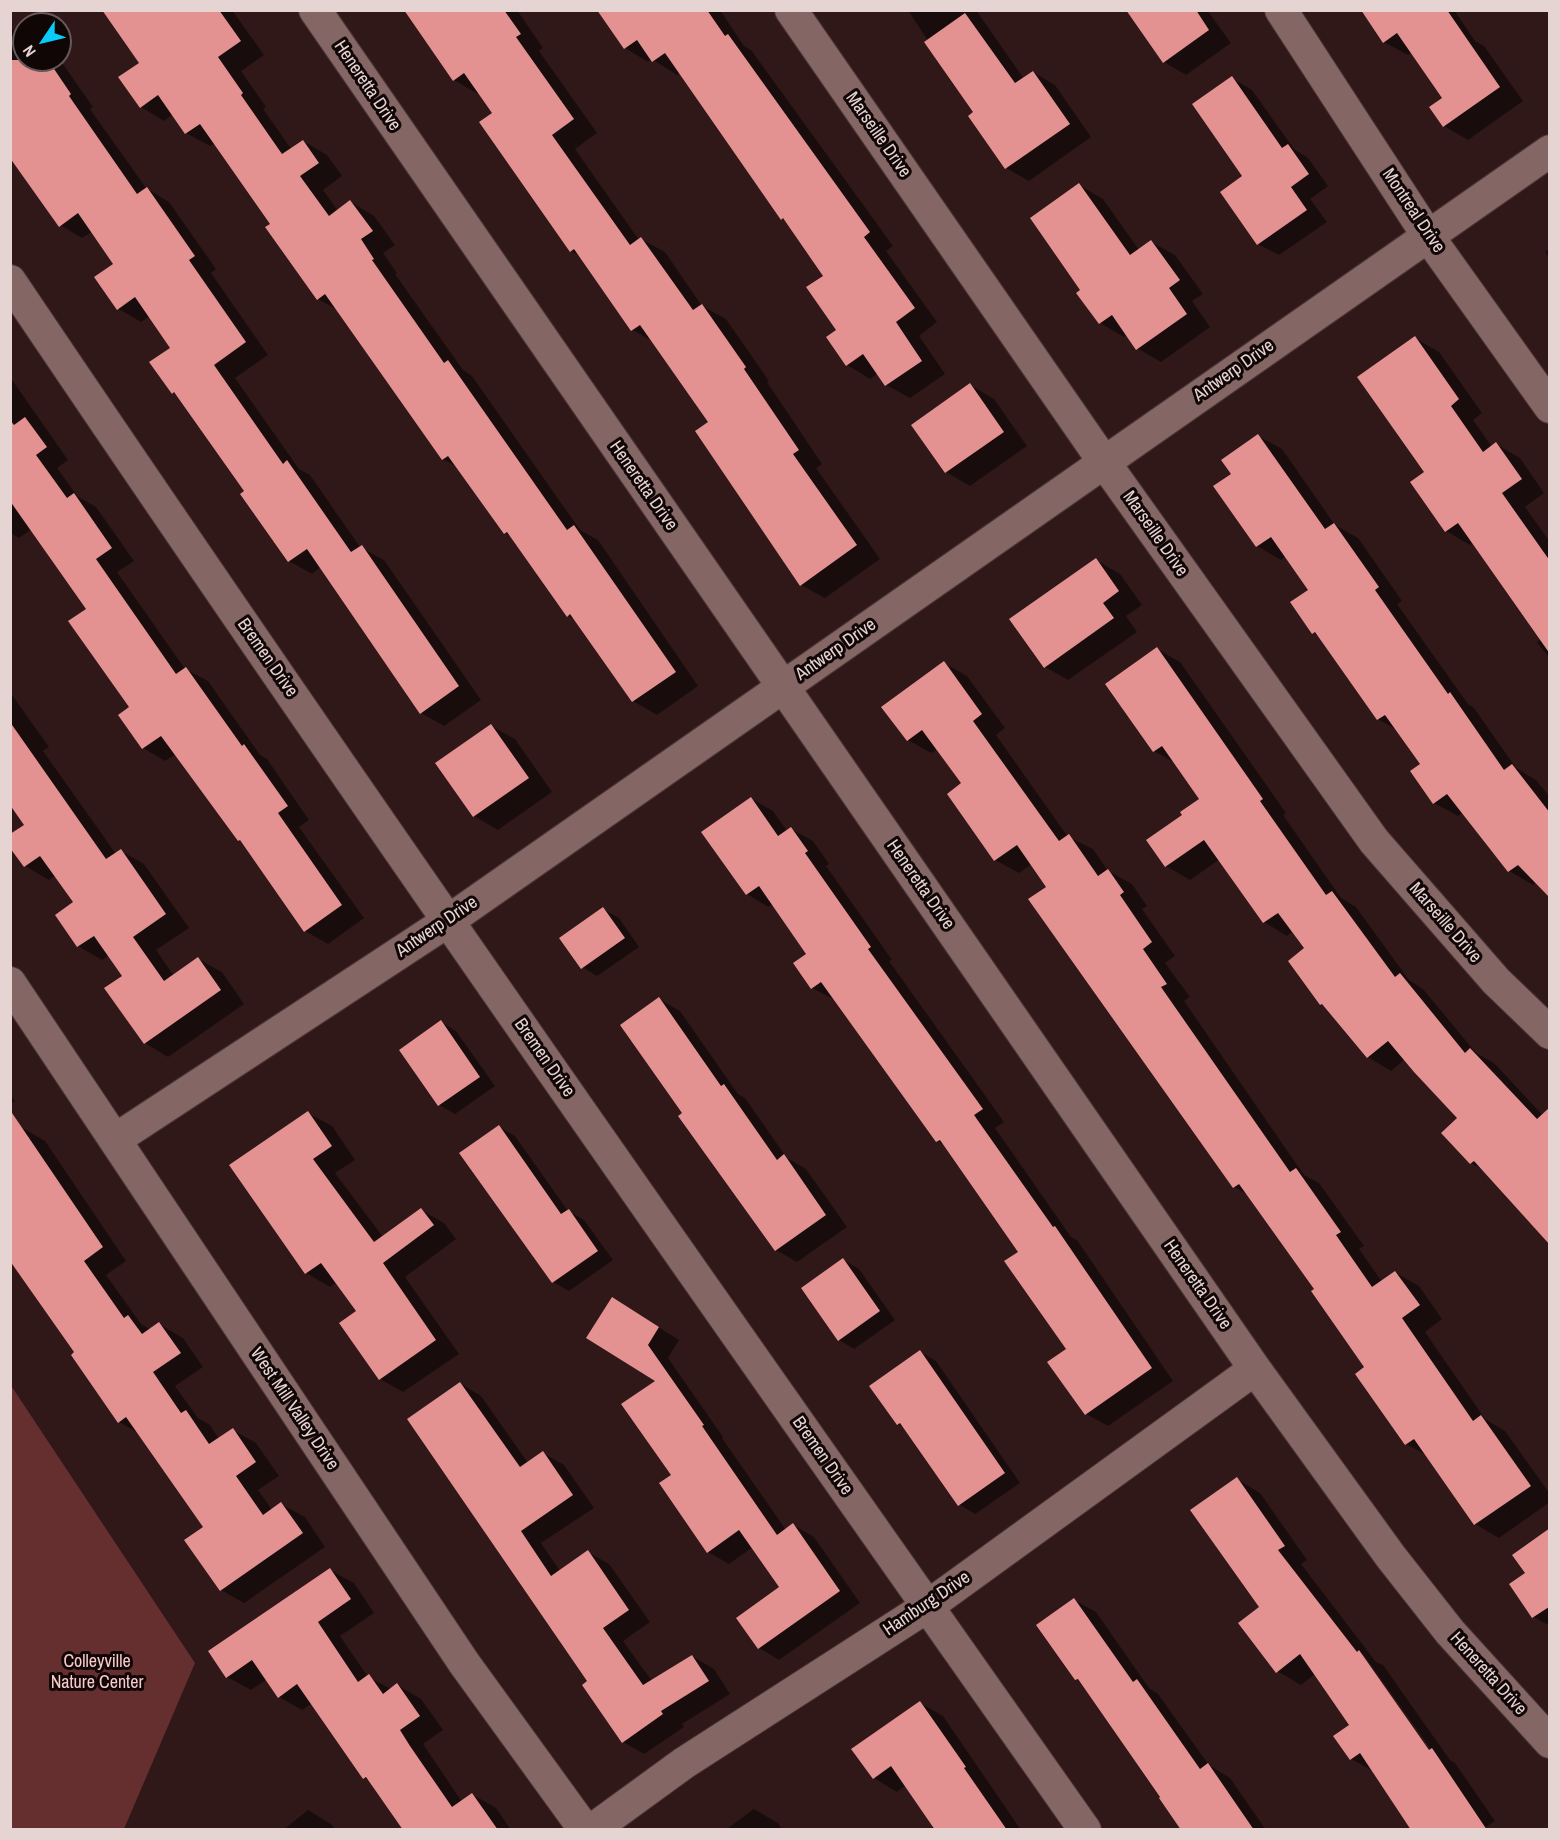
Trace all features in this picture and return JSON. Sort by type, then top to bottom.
[{"type":"street","name":"Heneretta Drive","points":[[315,10],[1255,1369],[1391,1557],[1442,1622],[1550,1742]]},
{"type":"street","name":"Marseille Drive","points":[[791,10],[1104,462],[1374,841],[1496,981],[1550,1033]]},
{"type":"street","name":"Montreal Drive","points":[[1281,10],[1428,236],[1550,407]]},
{"type":"street","name":"Antwerp Drive","points":[[116,1139],[448,921],[1550,151]]},
{"type":"street","name":"Bremen Drive","points":[[10,281],[448,921],[1084,1830]]},
{"type":"street","name":"West Mill Valley Drive","points":[[10,983],[464,1663],[585,1830]]},
{"type":"street","name":"Hamburg Drive","points":[[592,1830],[684,1763],[928,1606],[1255,1369]]},
{"type":"green space","name":"Colleyville Nature Center","points":[[10,1384],[195,1663],[124,1829],[11,1829]]},
{"type":"building","points":[[102,10],[219,10],[241,41],[218,57],[243,93],[241,95],[282,154],[303,140],[319,163],[300,176],[329,216],[350,200],[373,231],[361,239],[374,259],[372,260],[444,363],[448,360],[567,530],[574,525],[676,672],[632,702],[570,614],[567,617],[507,532],[504,534],[448,456],[442,460],[325,294],[317,300],[265,227],[270,224],[200,124],[185,134],[158,95],[140,108],[118,77],[139,63]]},
{"type":"building","points":[[404,10],[504,10],[521,34],[516,37],[574,119],[552,135],[630,245],[641,237],[693,310],[702,304],[799,450],[793,454],[857,545],[800,586],[695,431],[708,422],[640,325],[631,331],[574,249],[570,252],[479,122],[492,113],[464,73],[453,81]]},
{"type":"building","points":[[597,10],[707,10],[725,36],[728,34],[870,232],[864,237],[915,308],[896,322],[922,361],[885,386],[863,354],[846,366],[826,337],[836,330],[806,287],[823,276],[783,218],[781,220],[665,53],[652,62],[637,40],[624,49]]},
{"type":"building","points":[[1126,10],[1196,10],[1209,30],[1163,63]]},
{"type":"building","points":[[1361,10],[1447,10],[1500,87],[1443,127],[1429,107],[1442,98],[1397,33],[1383,43]]},
{"type":"building","points":[[965,13],[1015,83],[1033,71],[1070,124],[1005,169],[968,116],[973,112],[924,42]]},
{"type":"building","points":[[10,60],[12,60],[12,72],[56,72],[71,94],[69,96],[137,194],[147,187],[195,256],[189,260],[246,342],[214,365],[283,464],[287,460],[351,552],[362,545],[459,686],[420,714],[307,549],[288,562],[240,494],[244,491],[174,392],[172,394],[149,362],[170,348],[135,297],[117,310],[94,277],[113,264],[78,213],[59,227],[10,158]]},
{"type":"building","points":[[1232,76],[1282,148],[1288,144],[1309,174],[1291,187],[1307,210],[1257,245],[1220,192],[1242,176],[1192,104]]},
{"type":"building","points":[[1079,183],[1130,255],[1151,240],[1180,280],[1169,288],[1187,314],[1136,350],[1112,315],[1099,324],[1076,293],[1080,290],[1030,218]]},
{"type":"building","points":[[1415,336],[1459,399],[1451,406],[1483,452],[1496,442],[1522,479],[1502,493],[1550,561],[1550,654],[1458,523],[1445,532],[1410,482],[1424,472],[1357,377]]},
{"type":"building","points":[[970,383],[1004,432],[945,473],[911,425]]},
{"type":"building","points":[[25,417],[47,447],[36,455],[67,498],[74,493],[112,548],[96,559],[176,674],[186,667],[242,746],[244,744],[288,806],[278,813],[342,905],[304,932],[240,840],[238,841],[161,736],[142,749],[118,715],[129,707],[68,621],[86,609],[10,501],[10,420],[14,425]]},
{"type":"building","points":[[1258,434],[1325,529],[1334,523],[1379,587],[1375,590],[1504,770],[1512,764],[1550,813],[1550,898],[1518,865],[1508,872],[1447,794],[1433,804],[1410,771],[1420,764],[1385,715],[1377,720],[1315,632],[1312,634],[1290,602],[1308,590],[1271,537],[1256,547],[1213,486],[1231,474],[1221,460]]},
{"type":"building","points":[[1096,558],[1119,591],[1103,603],[1114,618],[1044,668],[1009,619]]},
{"type":"building","points":[[1157,647],[1263,799],[1260,801],[1326,895],[1332,891],[1395,977],[1400,973],[1465,1053],[1470,1048],[1537,1119],[1550,1107],[1550,1245],[1474,1161],[1470,1164],[1441,1133],[1457,1118],[1388,1041],[1367,1058],[1322,1004],[1320,1005],[1288,961],[1304,948],[1278,913],[1263,923],[1204,840],[1165,867],[1146,840],[1182,815],[1180,812],[1199,799],[1162,746],[1153,752],[1105,684]]},
{"type":"building","points":[[944,661],[982,714],[973,721],[1059,841],[1069,834],[1098,876],[1108,869],[1124,892],[1120,895],[1152,942],[1143,949],[1167,984],[1161,987],[1290,1172],[1296,1168],[1341,1232],[1336,1235],[1372,1287],[1395,1271],[1420,1305],[1402,1318],[1473,1421],[1481,1415],[1531,1486],[1474,1525],[1414,1439],[1405,1445],[1355,1374],[1364,1367],[1311,1291],[1314,1289],[1239,1184],[1233,1188],[1028,899],[1046,887],[1017,845],[994,861],[947,794],[961,783],[922,730],[907,741],[881,707]]},
{"type":"building","points":[[10,722],[106,859],[121,849],[166,914],[133,937],[164,981],[198,957],[221,990],[144,1044],[104,988],[122,976],[94,936],[77,947],[55,915],[73,902],[40,856],[24,867],[10,848],[10,834],[24,825],[10,805]]},
{"type":"building","points":[[491,724],[529,778],[473,817],[435,763]]},
{"type":"building","points":[[751,797],[778,836],[791,827],[808,851],[805,853],[871,947],[868,949],[983,1109],[974,1115],[1053,1227],[1055,1226],[1152,1368],[1085,1415],[1047,1362],[1066,1349],[1004,1261],[1018,1252],[940,1140],[936,1142],[821,982],[811,989],[793,963],[806,954],[759,886],[746,895],[701,832]]},
{"type":"building","points":[[603,907],[625,938],[581,969],[559,938]]},
{"type":"building","points":[[659,997],[721,1086],[724,1084],[777,1160],[784,1154],[826,1215],[775,1251],[678,1116],[682,1113],[620,1025]]},
{"type":"building","points":[[441,1020],[480,1077],[438,1106],[399,1050]]},
{"type":"building","points":[[10,1110],[103,1247],[84,1261],[124,1318],[128,1315],[142,1334],[159,1322],[181,1353],[153,1372],[181,1413],[186,1410],[209,1444],[233,1428],[256,1462],[236,1476],[263,1515],[281,1502],[303,1533],[220,1591],[184,1540],[203,1527],[126,1417],[118,1423],[71,1355],[74,1352],[10,1261]]},
{"type":"building","points":[[308,1111],[332,1146],[313,1159],[374,1242],[421,1208],[434,1225],[383,1263],[436,1340],[379,1380],[339,1323],[356,1311],[321,1263],[305,1274],[229,1165]]},
{"type":"building","points":[[499,1125],[561,1214],[569,1209],[598,1251],[552,1283],[459,1153]]},
{"type":"building","points":[[843,1258],[880,1311],[838,1341],[801,1288]]},
{"type":"building","points":[[612,1297],[659,1327],[648,1345],[704,1425],[702,1426],[777,1535],[793,1523],[840,1591],[758,1649],[736,1618],[779,1587],[739,1530],[707,1553],[659,1483],[671,1475],[621,1404],[655,1381],[586,1338]]},
{"type":"building","points":[[920,1350],[1005,1473],[958,1506],[900,1423],[897,1425],[869,1386]]},
{"type":"building","points":[[460,1382],[520,1467],[543,1451],[573,1495],[521,1531],[551,1576],[588,1550],[629,1610],[603,1628],[643,1685],[692,1655],[709,1681],[661,1711],[663,1714],[622,1743],[582,1685],[587,1681],[407,1419]]},
{"type":"building","points":[[1237,1477],[1285,1546],[1278,1550],[1357,1652],[1359,1650],[1429,1750],[1432,1748],[1487,1830],[1411,1830],[1360,1753],[1350,1760],[1333,1736],[1349,1725],[1300,1654],[1276,1673],[1238,1623],[1259,1607],[1190,1510]]},
{"type":"building","points":[[1550,1528],[1550,1608],[1532,1618],[1509,1584],[1525,1573],[1512,1555]]},
{"type":"building","points":[[330,1568],[351,1599],[318,1622],[358,1682],[369,1674],[383,1694],[397,1683],[420,1716],[400,1730],[410,1746],[452,1807],[472,1793],[498,1830],[403,1830],[366,1777],[363,1779],[297,1684],[278,1698],[252,1660],[226,1678],[208,1651]]},
{"type":"building","points":[[1074,1598],[1133,1682],[1137,1679],[1200,1769],[1208,1763],[1254,1830],[1181,1830],[1078,1679],[1075,1680],[1036,1625]]},
{"type":"building","points":[[920,1701],[1007,1830],[935,1830],[891,1766],[873,1779],[851,1749]]}]
